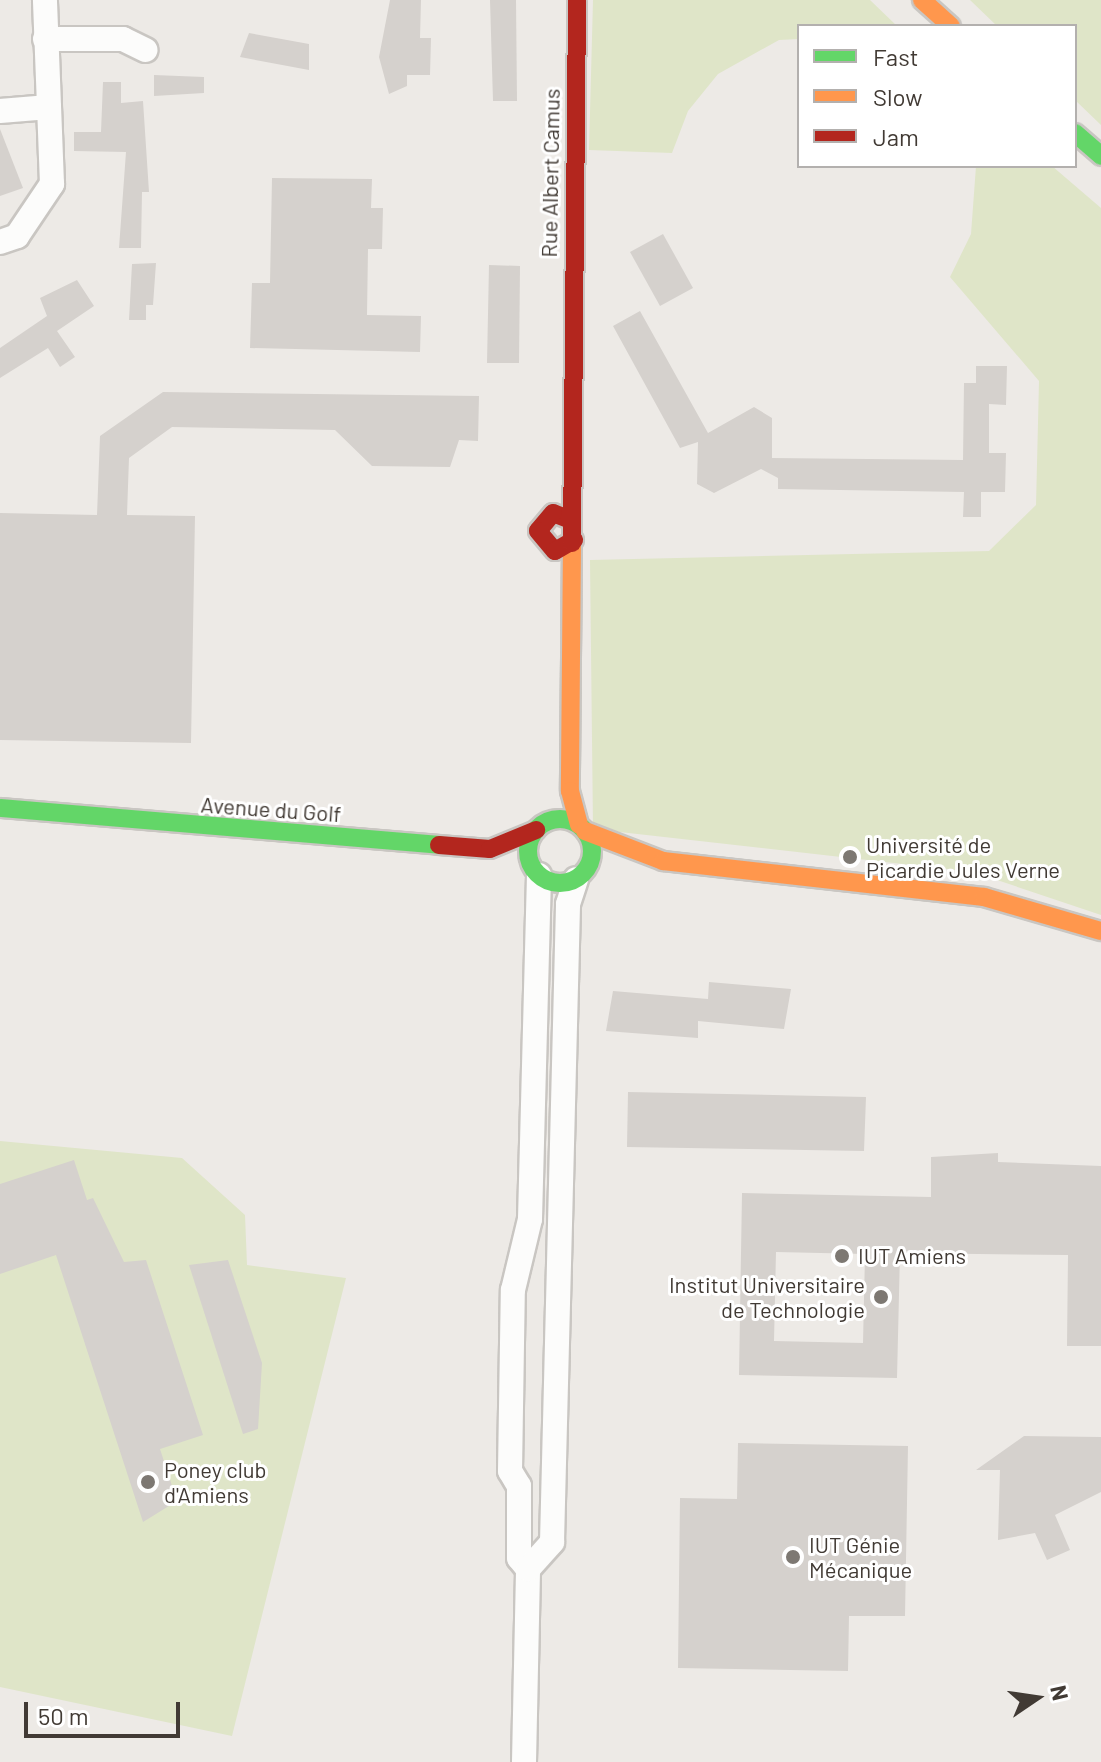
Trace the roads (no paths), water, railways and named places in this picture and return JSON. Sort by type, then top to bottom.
[{"type":"street","points":[[0,242],[17,236],[52,184],[45,0]]},
{"type":"street","name":"Rue Albert Camus","points":[[549,549],[538,531],[548,515],[560,381],[570,347],[577,0]]},
{"type":"street","points":[[922,0],[949,24]]},
{"type":"street","points":[[45,39],[123,39],[146,50]]},
{"type":"street","points":[[0,111],[49,107]]},
{"type":"street","points":[[1077,135],[1101,156]]},
{"type":"street","name":"Rue Albert Camus","points":[[570,347],[576,369],[571,520],[574,540]]},
{"type":"street","points":[[548,515],[571,520]]},
{"type":"street","points":[[524,1762],[528,1569],[552,1542],[568,904],[578,877],[592,854],[570,791],[574,540],[549,549],[555,790],[528,849],[536,872],[530,1219],[513,1290],[510,1471],[519,1486],[519,1558],[528,1569]]},
{"type":"street","name":"Avenue du Golf","points":[[0,808],[490,849],[538,828]]},
{"type":"street","points":[[538,828],[564,819],[663,861]]},
{"type":"street","points":[[490,849],[536,872],[578,877],[663,861],[984,897],[1101,931]]},
{"type":"place","name":"Université de Picardie Jules Verne","points":[[850,857]]},
{"type":"place","name":"IUT Amiens","points":[[842,1256]]},
{"type":"place","name":"Institut Universitaire de Technologie","points":[[881,1297]]},
{"type":"place","name":"Poney club d'Amiens","points":[[148,1482]]},
{"type":"place","name":"IUT Génie Mécanique","points":[[793,1557]]}]
